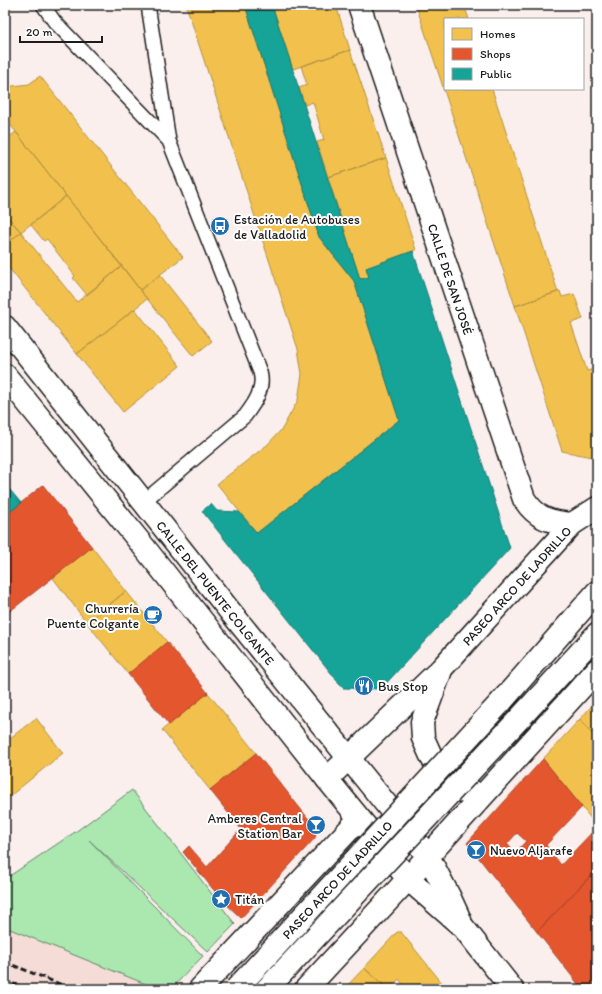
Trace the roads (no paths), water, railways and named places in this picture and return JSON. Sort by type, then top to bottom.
[{"type":"street","name":"CALLE DE SAN JOSÉ","points":[[359,5],[524,499],[529,507],[542,518],[560,523],[572,524]]},
{"type":"street","name":"CALLE DEL PUENTE COLGANTE","points":[[5,327],[348,759],[428,856],[463,927]]},
{"type":"street","name":"CALLE DEL PUENTE COLGANTE","points":[[5,375],[408,879],[463,927]]},
{"type":"street","name":"PASEO ARCO DE LADRILLO","points":[[327,779],[441,668],[572,524],[597,508]]},
{"type":"street","name":"PASEO ARCO DE LADRILLO","points":[[236,989],[501,702],[597,592]]},
{"type":"street","name":"PASEO ARCO DE LADRILLO","points":[[268,989],[597,634]]},
{"type":"street","name":"PASEO ARCO DE LADRILLO","points":[[441,668],[422,722],[422,738],[442,774],[453,786],[465,792],[488,789]]},
{"type":"street","points":[[306,989],[408,879],[597,670]]},
{"type":"street","name":"PASEO ARCO DE LADRILLO","points":[[200,989],[359,818]]},
{"type":"street","points":[[463,927],[512,989]]},
{"type":"lane","points":[[43,5],[54,21],[169,141]]},
{"type":"lane","points":[[143,502],[245,416],[255,401],[261,383],[260,372],[169,141],[148,5]]},
{"type":"railway","points":[[5,962],[72,989]]},
{"type":"railway","points":[[5,981],[28,989]]},
{"type":"place","name":"Estación de Autobuses de Valladolid","points":[[220,226]]},
{"type":"place","name":"Churrería Puente Colgante","points":[[153,615]]},
{"type":"place","name":"Bus Stop","points":[[364,686]]},
{"type":"place","name":"Amberes Central Station Bar","points":[[316,825]]},
{"type":"place","name":"Nuevo Aljarafe","points":[[476,850]]},
{"type":"place","name":"Titán","points":[[221,899]]}]
